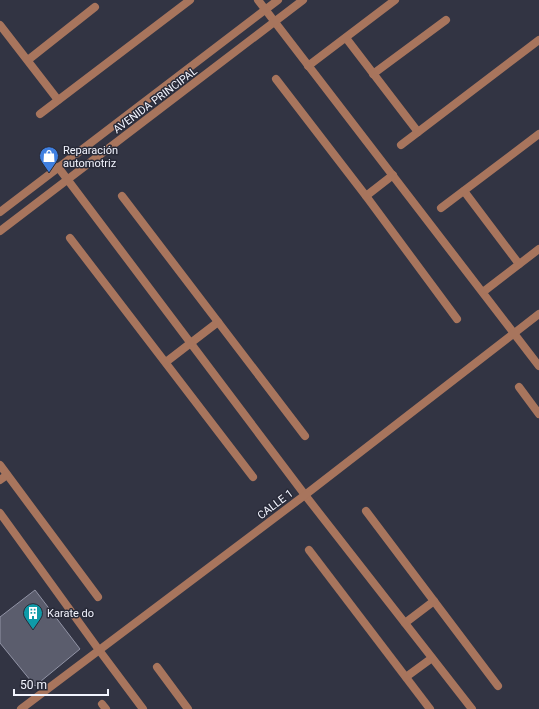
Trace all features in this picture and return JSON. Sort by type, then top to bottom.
[{"type":"street","points":[[40,114],[190,0]]},
{"type":"street","points":[[258,0],[539,366]]},
{"type":"street","name":"AVENIDA PRINCIPAL","points":[[0,212],[278,0]]},
{"type":"street","name":"AVENIDA PRINCIPAL","points":[[0,232],[303,0]]},
{"type":"street","points":[[308,66],[395,0]]},
{"type":"street","points":[[28,60],[95,7]]},
{"type":"street","points":[[373,74],[446,20]]},
{"type":"street","points":[[0,25],[58,100]]},
{"type":"street","points":[[346,38],[418,132]]},
{"type":"street","points":[[401,145],[539,40]]},
{"type":"street","points":[[276,79],[366,196],[457,319]]},
{"type":"street","points":[[441,208],[539,134]]},
{"type":"street","points":[[58,167],[306,495],[472,709]]},
{"type":"street","points":[[366,196],[393,175]]},
{"type":"street","points":[[464,191],[519,264]]},
{"type":"street","points":[[122,196],[305,436]]},
{"type":"street","points":[[70,238],[253,477]]},
{"type":"street","points":[[483,292],[539,249]]},
{"type":"street","name":"CALLE 1","points":[[21,709],[306,495],[539,314]]},
{"type":"street","points":[[166,362],[218,322]]},
{"type":"street","points":[[519,386],[539,414]]},
{"type":"street","points":[[0,465],[98,597]]},
{"type":"street","points":[[0,480],[7,475]]},
{"type":"street","points":[[366,511],[498,686]]},
{"type":"street","points":[[0,513],[143,709]]},
{"type":"street","points":[[309,550],[430,709]]},
{"type":"street","points":[[405,622],[434,601]]},
{"type":"street","points":[[406,677],[432,658]]},
{"type":"street","points":[[157,667],[188,709]]},
{"type":"building","name":"Karate do","points":[[35,590],[80,649],[35,686],[0,643],[0,617]]},
{"type":"place","name":"Reparación automotriz","points":[[49,173]]},
{"type":"place","name":"Karate do","points":[[33,630]]}]
